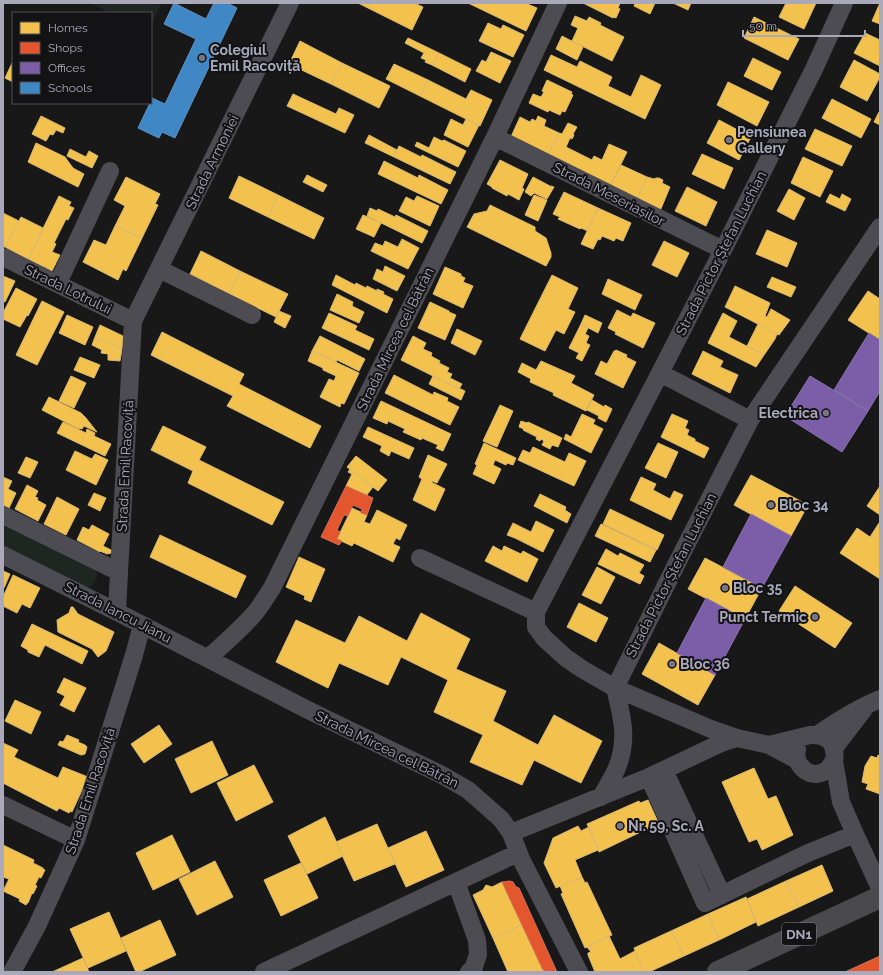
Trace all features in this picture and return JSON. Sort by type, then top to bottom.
[{"type":"main road","name":"DN1","points":[[718,972],[880,897]]},
{"type":"street","name":"Strada Armoniei","points":[[133,321],[290,3]]},
{"type":"street","name":"Strada Mircea cel Bătrân","points":[[208,658],[254,614],[264,602],[272,588],[495,137],[558,3]]},
{"type":"street","name":"Strada Pictor Ștefan Luchian","points":[[536,612],[723,250],[814,69],[844,3]]},
{"type":"street","name":"Strada Meseriașilor","points":[[495,137],[723,250]]},
{"type":"street","points":[[58,284],[110,171]]},
{"type":"street","name":"Strada Pictor Ștefan Luchian","points":[[615,688],[750,420],[880,227]]},
{"type":"street","name":"Strada Lotrului","points":[[3,257],[133,321]]},
{"type":"street","points":[[159,269],[252,315]]},
{"type":"street","name":"Strada Emil Racoviță","points":[[117,612],[133,321]]},
{"type":"street","points":[[660,373],[750,420]]},
{"type":"street","points":[[3,515],[119,572]]},
{"type":"street","name":"Strada Iancu Jianu","points":[[3,555],[232,670]]},
{"type":"street","points":[[420,558],[536,612],[536,626],[544,638],[566,658],[615,688],[711,729],[737,738],[769,745],[797,760]]},
{"type":"street","name":"Strada Emil Racoviță","points":[[12,972],[37,926],[76,840],[142,625]]},
{"type":"street","name":"Strada Mircea cel Bătrân","points":[[232,670],[312,712],[442,775],[468,790],[501,819],[511,833],[520,859],[579,972]]},
{"type":"street","points":[[601,797],[616,769],[622,752],[624,735],[622,716],[615,688]]},
{"type":"street","points":[[874,702],[834,754],[828,769],[821,773],[815,774],[808,772],[800,766],[797,760],[796,752],[801,741],[874,702]]},
{"type":"street","points":[[769,745],[812,736],[827,739],[831,742],[841,802],[880,888]]},
{"type":"street","points":[[511,833],[657,774],[737,738]]},
{"type":"street","points":[[657,774],[722,895]]},
{"type":"street","points":[[657,774],[706,903],[808,853],[855,834]]},
{"type":"street","points":[[815,774],[841,802]]},
{"type":"street","points":[[3,805],[76,840]]},
{"type":"street","points":[[264,972],[518,853]]},
{"type":"street","points":[[456,882],[477,940],[478,954],[474,968],[469,972]]},
{"type":"shaded area","points":[[90,3],[162,3],[152,23],[152,12],[108,12]]},
{"type":"shaded area","points":[[3,520],[96,570],[96,582],[86,588],[3,550]]},
{"type":"building: Homes","points":[[358,3],[371,3],[368,8]]},
{"type":"building: Homes","points":[[371,3],[414,3],[423,7],[412,30],[368,8]]},
{"type":"building: Homes","points":[[468,3],[525,3],[537,8],[526,31]]},
{"type":"building: Homes","points":[[583,3],[620,3],[618,8],[620,9],[616,18],[613,18]]},
{"type":"building: Homes","points":[[635,3],[655,3],[650,14],[634,6]]},
{"type":"building: Homes","points":[[673,3],[691,3],[688,10]]},
{"type":"building: Homes","points":[[786,3],[816,3],[804,29],[779,17]]},
{"type":"building: Homes","points":[[880,3],[880,24],[872,21]]},
{"type":"building: Homes","points":[[575,16],[587,21],[589,17],[601,23],[600,25],[624,37],[612,61],[572,41],[578,28],[571,25]]},
{"type":"building: Homes","points":[[754,17],[799,39],[788,60],[744,38]]},
{"type":"building: Homes","points":[[488,23],[501,29],[503,25],[524,35],[513,57],[479,41]]},
{"type":"building: Homes","points":[[865,33],[880,40],[880,66],[854,53]]},
{"type":"building: Homes","points":[[562,36],[583,47],[577,60],[556,49]]},
{"type":"building: Homes","points":[[408,38],[439,53],[432,65],[425,62],[426,60],[421,58],[424,53],[405,43]]},
{"type":"building: Homes","points":[[300,41],[342,63],[331,84],[289,64]]},
{"type":"building: Homes","points":[[491,52],[511,61],[500,83],[476,71],[482,60],[486,62]]},
{"type":"building: Homes","points":[[439,53],[471,69],[465,82],[432,65]]},
{"type":"building: Homes","points":[[551,55],[577,67],[580,61],[612,77],[608,86],[631,97],[641,75],[661,85],[645,119],[544,70]]},
{"type":"building: Homes","points":[[753,58],[781,72],[772,90],[744,76]]},
{"type":"building: Homes","points":[[854,60],[880,74],[880,77],[867,101],[840,87]]},
{"type":"building: Homes","points":[[12,63],[12,82],[5,78]]},
{"type":"building: Homes","points":[[342,63],[390,86],[379,108],[331,84]]},
{"type":"building: Homes","points":[[394,64],[428,80],[420,96],[386,79]]},
{"type":"building: Homes","points":[[428,80],[466,99],[471,90],[492,100],[480,126],[420,96]]},
{"type":"building: Homes","points":[[547,80],[572,92],[571,94],[573,95],[565,112],[562,111],[560,115],[549,110],[548,112],[529,103],[533,94],[541,97]]},
{"type":"building: Homes","points":[[728,82],[769,102],[757,126],[717,105]]},
{"type":"building: Homes","points":[[293,94],[336,114],[339,108],[354,115],[345,133],[287,106]]},
{"type":"building: Homes","points":[[832,99],[871,119],[861,138],[822,118]]},
{"type":"building: Homes","points":[[880,112],[880,125],[874,122]]},
{"type":"building: Homes","points":[[41,116],[65,128],[63,133],[56,130],[53,135],[50,134],[46,141],[32,134]]},
{"type":"building: Homes","points":[[538,116],[546,120],[544,126],[559,133],[547,157],[510,139],[520,117],[530,122],[532,119],[536,121]]},
{"type":"building: Homes","points":[[451,119],[463,125],[466,119],[479,125],[468,147],[444,135]]},
{"type":"building: Homes","name":"Pensiunea Gallery","points":[[719,120],[751,137],[739,160],[707,143]]},
{"type":"building: Homes","points":[[568,123],[577,127],[572,139],[570,138],[566,147],[592,160],[594,156],[602,160],[609,144],[627,152],[609,188],[547,157],[559,133],[562,134]]},
{"type":"building: Homes","points":[[815,129],[852,146],[842,166],[805,149]]},
{"type":"building: Homes","points":[[369,135],[397,150],[394,157],[365,143]]},
{"type":"building: Homes","points":[[434,137],[442,141],[444,140],[466,151],[458,167],[415,146],[417,142],[429,148]]},
{"type":"building: Homes","points":[[36,143],[65,157],[73,168],[84,174],[78,187],[28,162]]},
{"type":"building: Homes","points":[[399,146],[421,157],[422,155],[456,172],[450,184],[394,157]]},
{"type":"building: Homes","points":[[70,149],[86,157],[89,151],[98,156],[92,168],[67,156]]},
{"type":"building: Homes","points":[[702,154],[733,168],[724,189],[692,174]]},
{"type":"building: Homes","points":[[803,157],[833,171],[820,197],[791,183]]},
{"type":"building: Homes","points":[[500,160],[528,174],[519,200],[508,194],[507,196],[487,184]]},
{"type":"building: Homes","points":[[384,161],[418,178],[419,175],[448,190],[441,204],[378,174]]},
{"type":"building: Homes","points":[[621,165],[647,177],[636,201],[609,188]]},
{"type":"building: Homes","points":[[307,175],[327,185],[323,192],[303,182]]},
{"type":"building: Homes","points":[[239,176],[278,195],[268,217],[229,198]]},
{"type":"building: Homes","points":[[126,177],[160,194],[155,204],[158,205],[142,238],[115,226],[125,206],[114,200]]},
{"type":"building: Homes","points":[[533,177],[550,186],[549,187],[554,187],[547,199],[534,193],[531,196],[525,192]]},
{"type":"building: Homes","points":[[647,177],[654,179],[659,178],[663,180],[662,183],[670,187],[660,211],[636,201]]},
{"type":"building: Homes","points":[[687,187],[717,202],[706,226],[675,211]]},
{"type":"building: Homes","points":[[789,189],[805,198],[794,220],[777,211]]},
{"type":"building: Homes","points":[[564,192],[598,208],[588,231],[558,219],[560,217],[553,214]]},
{"type":"building: Homes","points":[[830,194],[840,199],[842,194],[851,199],[845,211],[826,202]]},
{"type":"building: Homes","points":[[278,195],[324,218],[314,239],[268,217]]},
{"type":"building: Homes","points":[[534,195],[547,200],[538,221],[525,215]]},
{"type":"building: Homes","points":[[59,196],[71,202],[69,206],[74,208],[68,220],[66,219],[54,243],[56,244],[52,252],[60,255],[52,271],[28,259]]},
{"type":"building: Homes","points":[[417,196],[439,206],[430,226],[399,211],[406,197],[414,201]]},
{"type":"building: Homes","points":[[490,205],[535,227],[535,231],[546,238],[551,257],[546,266],[467,227],[474,214],[487,211]]},
{"type":"building: Homes","points":[[370,208],[377,211],[378,209],[395,217],[396,215],[428,231],[422,243],[367,216]]},
{"type":"building: Homes","points":[[598,208],[631,223],[623,241],[616,238],[614,241],[602,236],[600,240],[598,239],[593,249],[581,244]]},
{"type":"building: Homes","points":[[3,213],[19,221],[5,247],[3,246]]},
{"type":"building: Homes","points":[[363,215],[381,223],[374,237],[356,229]]},
{"type":"building: Homes","points":[[21,217],[43,228],[28,259],[5,247]]},
{"type":"building: Homes","points":[[115,226],[142,238],[126,271],[123,269],[118,280],[83,262],[94,240],[106,245]]},
{"type":"building: Homes","points":[[767,230],[797,243],[787,267],[756,254]]},
{"type":"building: Homes","points":[[402,239],[419,248],[408,269],[371,251],[375,243],[383,246],[385,241],[398,247]]},
{"type":"building: Homes","points":[[664,241],[689,253],[677,277],[652,265]]},
{"type":"building: Homes","points":[[201,251],[240,271],[229,294],[190,274]]},
{"type":"building: Homes","points":[[385,266],[405,276],[397,291],[373,279],[377,269],[383,272]]},
{"type":"building: Homes","points":[[445,267],[461,274],[461,276],[465,278],[463,282],[473,286],[463,308],[433,294]]},
{"type":"building: Homes","points":[[240,271],[288,294],[276,317],[229,294]]},
{"type":"building: Homes","points":[[336,275],[355,285],[356,283],[366,288],[367,286],[377,291],[377,289],[384,292],[383,294],[393,299],[387,313],[332,285]]},
{"type":"building: Homes","points":[[552,275],[578,288],[568,309],[575,312],[564,334],[556,330],[545,351],[520,339]]},
{"type":"building: Homes","points":[[3,276],[15,281],[5,302],[3,301]]},
{"type":"building: Homes","points":[[772,277],[796,287],[791,297],[767,287]]},
{"type":"building: Homes","points":[[608,279],[642,295],[635,310],[602,294]]},
{"type":"building: Homes","points":[[735,286],[770,303],[765,316],[767,317],[771,309],[790,320],[779,335],[725,307]]},
{"type":"building: Homes","points":[[16,288],[37,299],[20,327],[3,319],[3,313]]},
{"type":"building: Homes","points":[[868,291],[880,299],[880,340],[848,320]]},
{"type":"building: Homes","points":[[337,294],[353,302],[352,306],[364,312],[359,323],[330,310]]},
{"type":"building: Homes","points":[[42,301],[64,312],[37,365],[16,355]]},
{"type":"building: Homes","points":[[430,302],[456,315],[445,340],[418,328]]},
{"type":"building: Homes","points":[[617,310],[631,317],[633,313],[655,323],[643,348],[615,334],[616,332],[608,328]]},
{"type":"building: Homes","points":[[279,311],[291,316],[285,328],[274,322]]},
{"type":"building: Homes","points":[[329,313],[357,326],[355,330],[374,339],[369,350],[322,328]]},
{"type":"building: Homes","points":[[723,313],[737,321],[729,337],[764,355],[756,367],[708,343]]},
{"type":"building: Homes","points":[[67,315],[93,327],[85,345],[59,333]]},
{"type":"building: Homes","points":[[585,315],[602,323],[598,333],[581,324]]},
{"type":"building: Homes","points":[[581,324],[588,328],[585,334],[589,336],[586,343],[590,345],[582,361],[576,358],[579,353],[569,348]]},
{"type":"building: Homes","points":[[758,324],[777,334],[764,355],[747,346]]},
{"type":"building: Homes","points":[[100,325],[123,336],[122,349],[95,337]]},
{"type":"building: Homes","points":[[457,329],[482,341],[475,355],[451,343]]},
{"type":"building: Homes","points":[[162,332],[244,374],[239,384],[321,426],[310,448],[227,406],[233,396],[151,355]]},
{"type":"building: Homes","points":[[320,336],[365,359],[359,371],[337,360],[336,362],[312,351]]},
{"type":"building: Homes","points":[[413,336],[426,343],[423,349],[432,353],[431,356],[440,361],[439,363],[449,368],[447,372],[452,374],[450,378],[462,384],[459,389],[401,360]]},
{"type":"building: Homes","points":[[95,337],[122,349],[120,361],[108,360],[108,354],[101,353],[102,350],[92,345]]},
{"type":"building: Homes","points":[[616,350],[627,355],[626,357],[636,362],[623,388],[595,374],[601,361],[607,364]]},
{"type":"building: Homes","points":[[312,351],[359,373],[344,404],[341,403],[340,407],[320,397],[329,379],[334,381],[336,376],[308,361]]},
{"type":"building: Homes","points":[[703,351],[723,361],[720,367],[738,375],[730,393],[692,374]]},
{"type":"building: Homes","points":[[80,357],[100,365],[94,378],[74,370]]},
{"type":"building: Homes","points":[[541,361],[575,376],[571,383],[594,395],[586,411],[553,395],[554,393],[530,382],[531,379],[518,372],[522,363],[536,370]]},
{"type":"building: Homes","points":[[394,375],[433,395],[434,392],[448,398],[447,401],[459,407],[450,425],[385,393]]},
{"type":"building: Homes","points":[[71,376],[86,383],[74,408],[59,401]]},
{"type":"building: Homes","points":[[433,376],[465,391],[461,400],[429,384]]},
{"type":"building: Homes","points":[[49,397],[81,413],[97,432],[84,426],[82,429],[79,429],[42,410]]},
{"type":"building: Homes","points":[[592,400],[604,407],[605,405],[612,409],[606,422],[598,418],[599,416],[587,410]]},
{"type":"building: Homes","points":[[381,401],[451,434],[443,451],[436,448],[438,445],[422,438],[421,440],[403,432],[405,429],[388,421],[387,424],[373,418]]},
{"type":"building: Homes","points":[[500,405],[513,411],[497,447],[483,441]]},
{"type":"building: Homes","points":[[582,414],[595,420],[593,424],[603,429],[591,453],[564,439],[566,434],[571,437]]},
{"type":"building: Homes","points":[[672,414],[688,421],[685,428],[689,430],[687,435],[709,448],[704,458],[661,437]]},
{"type":"building: Homes","points":[[521,421],[528,422],[562,438],[558,447],[552,445],[550,449],[542,445],[544,441],[541,439],[540,441],[536,439],[537,437],[519,427]]},
{"type":"building: Homes","points":[[63,422],[86,433],[87,429],[95,433],[94,436],[111,444],[105,456],[57,433]]},
{"type":"building: Homes","points":[[163,426],[206,447],[199,460],[284,502],[272,525],[188,483],[193,471],[151,450]]},
{"type":"building: Homes","points":[[368,427],[414,448],[409,459],[391,451],[389,456],[380,451],[382,446],[363,437]]},
{"type":"building: Homes","points":[[484,443],[516,458],[513,465],[507,463],[506,465],[495,460],[493,465],[501,469],[494,484],[473,474],[477,465],[475,464]]},
{"type":"building: Homes","points":[[658,443],[678,452],[666,478],[645,468]]},
{"type":"building: Homes","points":[[533,447],[565,462],[569,453],[586,461],[574,486],[518,460],[523,450],[530,453]]},
{"type":"building: Homes","points":[[75,451],[92,459],[95,454],[108,460],[96,485],[66,470]]},
{"type":"building: Homes","points":[[428,455],[447,464],[437,483],[431,482],[445,489],[435,511],[413,500],[422,479],[419,477]]},
{"type":"building: Homes","points":[[356,456],[387,480],[378,491],[347,467]]},
{"type":"building: Homes","points":[[26,457],[38,462],[30,478],[18,473]]},
{"type":"building: Homes","points":[[350,469],[373,487],[366,496],[346,486],[352,474],[348,472]]},
{"type":"building: Homes","name":"Bloc 34","points":[[751,475],[808,505],[791,536],[734,505]]},
{"type":"building: Homes","points":[[3,477],[12,481],[8,489],[16,493],[9,508],[3,505]]},
{"type":"building: Homes","points":[[641,477],[656,484],[653,490],[670,499],[674,491],[683,495],[671,520],[630,500]]},
{"type":"building: Homes","points":[[27,485],[38,491],[35,497],[38,498],[37,500],[46,505],[38,521],[15,509]]},
{"type":"building: Homes","points":[[880,486],[880,515],[867,506]]},
{"type":"building: Homes","points":[[94,493],[106,498],[100,511],[88,505]]},
{"type":"building: Homes","points":[[540,494],[566,507],[565,510],[571,514],[567,523],[534,506]]},
{"type":"building: Homes","points":[[57,497],[79,509],[66,535],[44,524]]},
{"type":"building: Homes","points":[[352,508],[367,515],[364,522],[370,524],[377,510],[407,525],[400,540],[396,538],[393,544],[400,547],[393,562],[354,543],[352,546],[337,539]]},
{"type":"building: Homes","points":[[610,509],[664,535],[657,550],[603,524]]},
{"type":"building: Homes","points":[[536,521],[554,530],[543,552],[507,535],[513,523],[531,532]]},
{"type":"building: Homes","points":[[879,523],[880,579],[840,553],[857,528],[870,537]]},
{"type":"building: Homes","points":[[601,524],[656,550],[650,562],[595,536]]},
{"type":"building: Homes","points":[[92,525],[109,534],[103,546],[113,551],[111,553],[107,554],[100,552],[77,540],[83,527],[89,530]]},
{"type":"building: Homes","points":[[160,535],[246,576],[236,598],[150,557]]},
{"type":"building: Homes","points":[[493,546],[502,551],[504,546],[521,554],[523,551],[538,559],[527,582],[485,561]]},
{"type":"building: Homes","points":[[606,549],[618,556],[620,553],[644,565],[639,573],[644,576],[640,584],[598,564]]},
{"type":"building: Homes","points":[[299,557],[325,569],[311,602],[304,599],[305,596],[286,587]]},
{"type":"building: Homes","name":"Bloc 35","points":[[705,558],[762,588],[745,619],[688,589]]},
{"type":"building: Homes","points":[[597,567],[615,577],[601,604],[582,595]]},
{"type":"building: Homes","points":[[3,571],[10,574],[4,588],[3,588]]},
{"type":"building: Homes","points":[[13,575],[40,588],[30,608],[22,604],[17,613],[3,606],[3,597]]},
{"type":"building: Homes","name":"Punct Termic","points":[[795,586],[852,623],[835,648],[779,611]]},
{"type":"building: Homes","points":[[579,603],[608,618],[596,642],[567,627]]},
{"type":"building: Homes","points":[[71,607],[73,607],[78,614],[114,632],[106,651],[98,657],[92,649],[58,632],[57,620],[69,613]]},
{"type":"building: Homes","points":[[421,613],[470,639],[456,669],[506,691],[493,721],[538,745],[554,715],[602,741],[581,783],[534,760],[522,785],[470,762],[483,735],[434,712],[448,680],[401,657],[388,685],[339,663],[328,688],[276,662],[296,620],[345,643],[359,616],[407,641]]},
{"type":"building: Homes","points":[[32,624],[88,651],[82,664],[45,645],[39,657],[28,652],[28,650],[21,646]]},
{"type":"building: Homes","name":"Bloc 36","points":[[659,643],[715,675],[698,705],[642,674]]},
{"type":"building: Homes","points":[[64,678],[86,688],[74,712],[60,705],[65,696],[57,692]]},
{"type":"building: Homes","points":[[15,700],[41,712],[31,734],[5,721]]},
{"type":"building: Homes","points":[[159,725],[172,744],[144,763],[131,744]]},
{"type":"building: Homes","points":[[67,735],[79,740],[78,742],[87,747],[85,754],[81,755],[58,745],[60,741],[63,742]]},
{"type":"building: Homes","points":[[212,741],[228,775],[191,793],[175,759]]},
{"type":"building: Homes","points":[[3,743],[18,750],[14,757],[58,778],[63,767],[88,777],[72,812],[70,811],[69,813],[59,808],[57,811],[3,783]]},
{"type":"building: Homes","points":[[878,755],[880,756],[880,794],[866,789],[868,784],[862,782],[865,766],[871,756],[877,758]]},
{"type":"building: Homes","points":[[254,765],[273,802],[236,821],[217,783]]},
{"type":"building: Homes","points":[[754,768],[768,799],[776,796],[793,835],[762,850],[757,839],[749,842],[722,782]]},
{"type":"building: Homes","name":"Nr. 59, Sc. A","points":[[648,800],[658,822],[651,825],[651,827],[599,852],[587,824],[639,801],[640,803]]},
{"type":"building: Homes","points":[[325,817],[343,856],[307,874],[288,836]]},
{"type":"building: Homes","points":[[377,824],[395,864],[354,881],[336,842]]},
{"type":"building: Homes","points":[[578,826],[581,831],[589,827],[598,850],[575,860],[582,877],[556,888],[544,863],[553,838]]},
{"type":"building: Homes","points":[[426,831],[444,870],[406,887],[388,848]]},
{"type":"building: Homes","points":[[172,835],[190,872],[153,890],[136,853]]},
{"type":"building: Homes","points":[[3,845],[34,860],[33,863],[45,870],[41,878],[39,877],[35,885],[37,886],[26,905],[19,901],[20,899],[3,891],[9,879],[3,877]]},
{"type":"building: Homes","points":[[215,861],[233,897],[197,915],[179,879]]},
{"type":"building: Homes","points":[[301,863],[318,898],[281,916],[264,880]]},
{"type":"building: Homes","points":[[822,865],[833,891],[799,907],[786,881]]},
{"type":"building: Homes","points":[[582,877],[585,883],[587,882],[612,935],[585,948],[561,894],[563,893],[560,886]]},
{"type":"building: Homes","points":[[786,881],[799,907],[758,926],[747,899]]},
{"type":"building: Homes","points":[[502,882],[522,925],[493,938],[473,895],[483,890],[486,885],[492,887]]},
{"type":"building: Homes","points":[[746,897],[756,922],[719,940],[708,914]]},
{"type":"building: Homes","points":[[109,912],[126,951],[88,968],[70,929]]},
{"type":"building: Homes","points":[[708,914],[719,940],[684,956],[671,931]]},
{"type":"building: Homes","points":[[160,920],[176,955],[136,972],[121,938]]},
{"type":"building: Homes","points":[[522,925],[543,970],[546,972],[508,972],[493,938]]},
{"type":"building: Homes","points":[[671,931],[684,956],[649,972],[644,972],[634,948]]},
{"type":"building: Homes","points":[[609,936],[620,959],[635,951],[644,972],[595,972],[588,955],[588,953],[591,952],[587,947]]},
{"type":"building: Homes","points":[[83,958],[89,972],[52,972]]},
{"type":"building: Shops","points":[[346,486],[373,498],[367,515],[361,513],[362,509],[353,505],[348,516],[344,515],[337,530],[340,532],[337,539],[342,541],[339,545],[321,537]]},
{"type":"building: Shops","points":[[510,881],[519,888],[557,972],[546,972],[543,970],[502,882]]},
{"type":"building: Shops","points":[[880,956],[880,972],[845,972]]},
{"type":"building: Offices","points":[[869,333],[880,340],[880,391],[868,411],[834,390]]},
{"type":"building: Offices","name":"Electrica","points":[[810,376],[868,411],[842,452],[785,416]]},
{"type":"building: Offices","points":[[751,514],[791,536],[762,588],[723,567]]},
{"type":"building: Offices","points":[[706,598],[745,619],[715,675],[677,653]]},
{"type":"building: Schools","name":"Colegiul Emil Racoviță","points":[[174,3],[206,19],[214,3],[227,3],[237,8],[175,138],[162,132],[159,138],[138,128],[150,104],[152,104],[152,98],[165,104],[196,39],[164,24]]},
{"type":"place","name":"Colegiul Emil Racoviță","points":[[202,58]]},
{"type":"place","name":"Pensiunea Gallery","points":[[729,140]]},
{"type":"place","name":"Electrica","points":[[826,413]]},
{"type":"place","name":"Bloc 34","points":[[771,505]]},
{"type":"place","name":"Bloc 35","points":[[725,588]]},
{"type":"place","name":"Punct Termic","points":[[815,617]]},
{"type":"place","name":"Bloc 36","points":[[672,664]]},
{"type":"place","name":"Nr. 59, Sc. A","points":[[620,826]]}]
